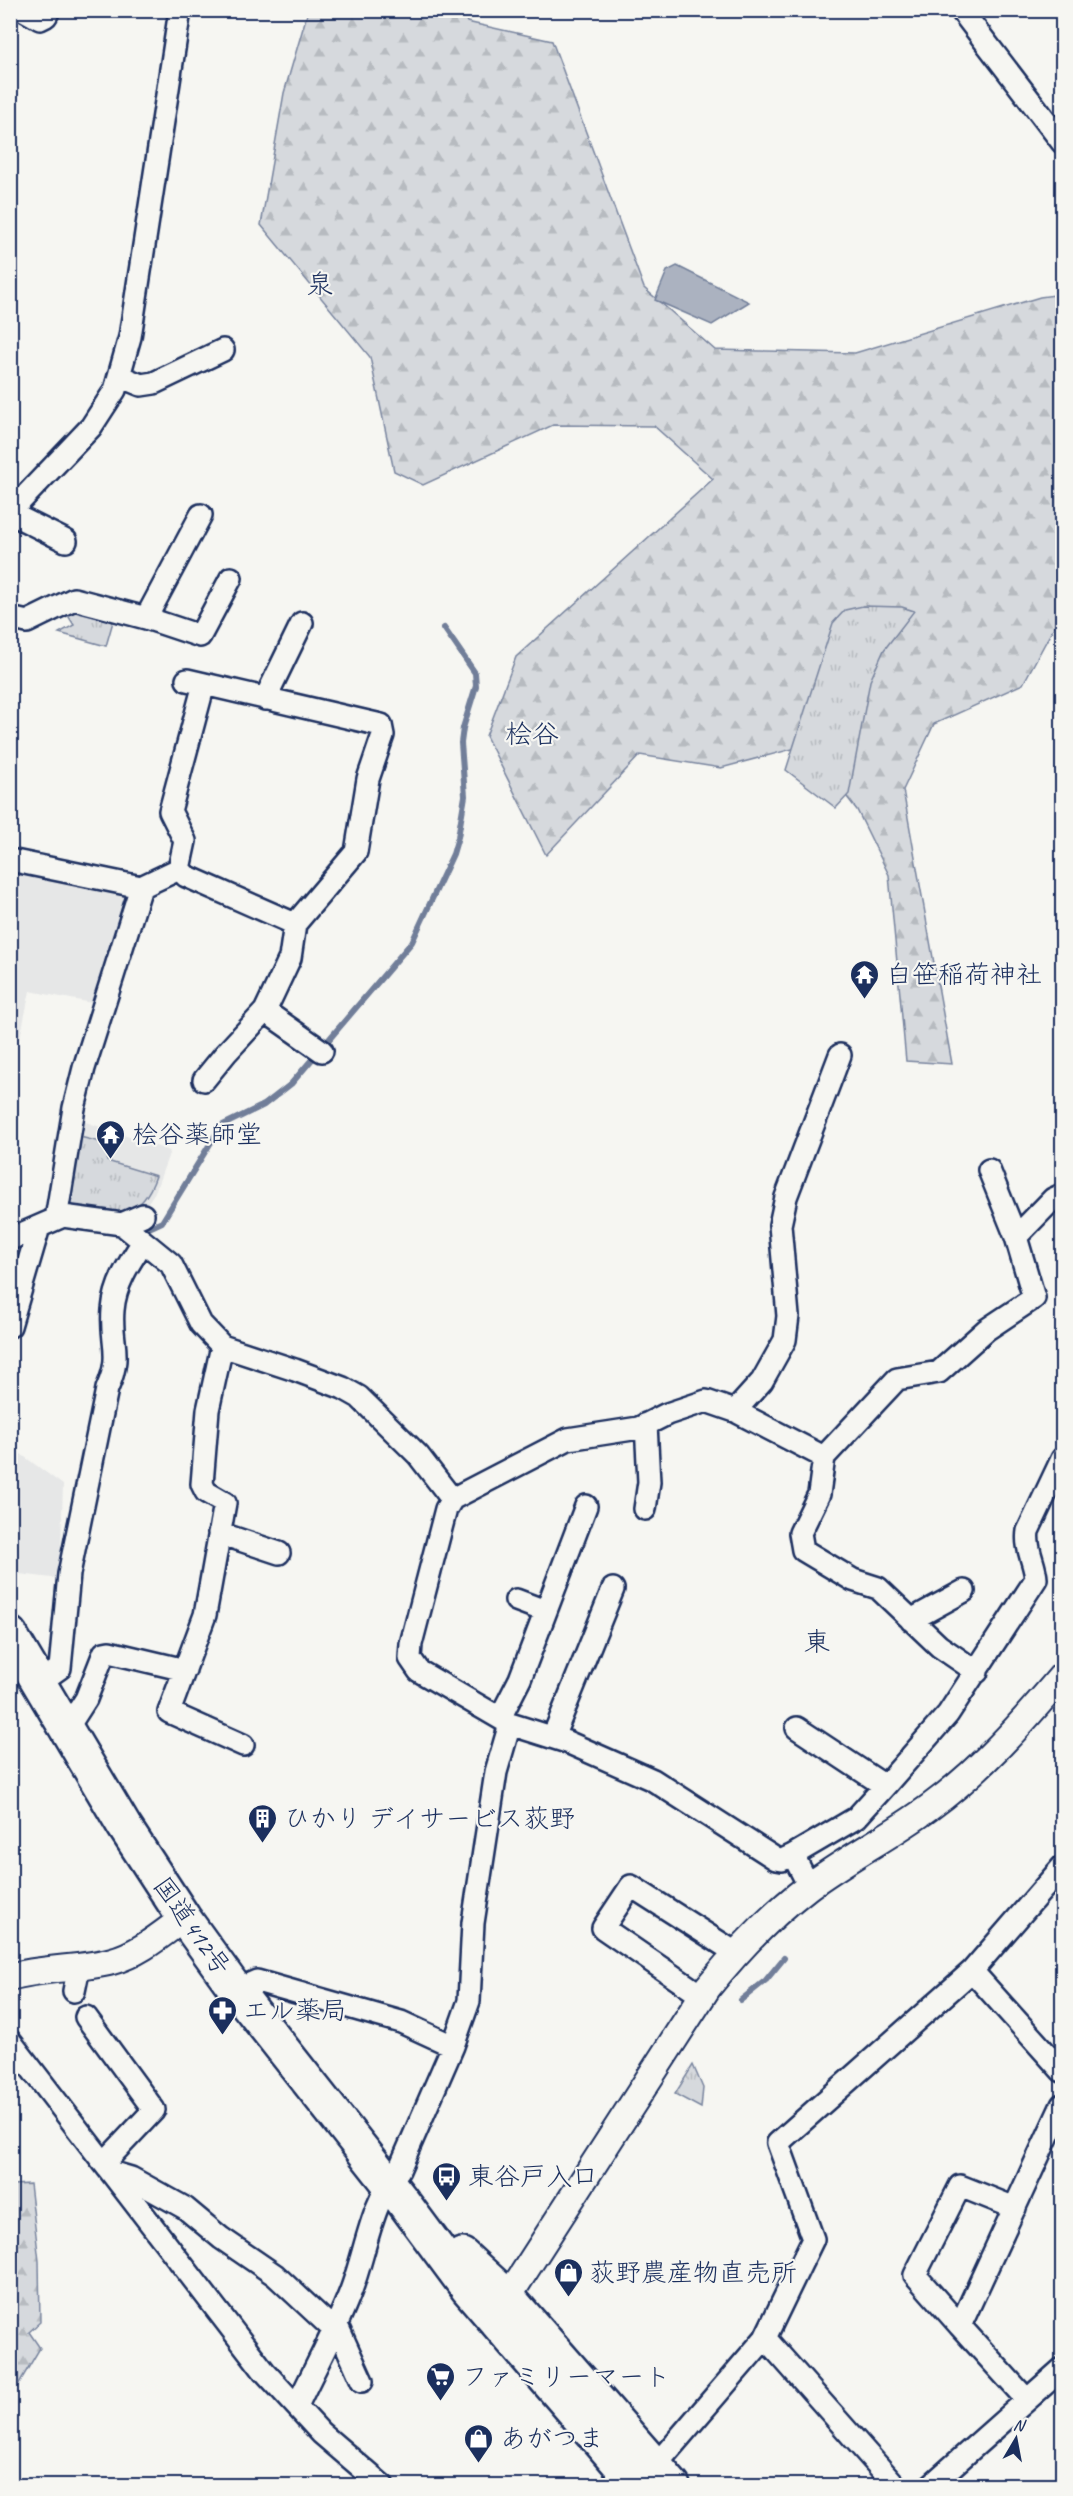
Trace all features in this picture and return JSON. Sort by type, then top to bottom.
[{"type":"highway","name":"国道412号","points":[[10,1634],[124,1826],[184,1918],[236,1990],[394,2191],[655,2479]]},
{"type":"street","points":[[24,10],[40,19],[46,16],[49,10]]},
{"type":"street","points":[[66,541],[12,508],[91,427],[115,390],[129,337],[180,10]]},
{"type":"street","points":[[961,10],[1062,142]]},
{"type":"street","points":[[119,376],[141,385],[154,383],[223,350]]},
{"type":"street","points":[[146,618],[191,520]]},
{"type":"street","points":[[10,618],[27,622],[57,616],[74,599],[146,618],[200,636],[230,590]]},
{"type":"street","points":[[265,699],[293,632]]},
{"type":"street","points":[[178,869],[185,841],[170,811],[171,783],[196,682],[381,725],[383,735],[368,779],[356,852],[294,924],[291,958],[266,1011],[204,1080]]},
{"type":"street","points":[[10,860],[141,887],[178,869]]},
{"type":"street","points":[[178,869],[186,876],[294,924]]},
{"type":"street","points":[[10,1326],[47,1223],[84,1068],[141,887]]},
{"type":"street","points":[[266,1011],[322,1051]]},
{"type":"street","points":[[735,1411],[762,1381],[785,1340],[788,1316],[780,1225],[786,1197],[840,1055]]},
{"type":"street","points":[[977,1672],[939,1646],[878,1588],[853,1580],[803,1550],[800,1533],[819,1494],[824,1457],[897,1379],[939,1372],[986,1330],[1034,1299],[1016,1237],[989,1170]]},
{"type":"street","points":[[1016,1237],[1053,1199],[1062,1195]]},
{"type":"street","points":[[10,1239],[63,1216],[122,1224],[143,1215]]},
{"type":"street","points":[[122,1224],[176,1271],[201,1324],[222,1346],[295,1370],[343,1388],[359,1397],[418,1455],[452,1499]]},
{"type":"street","points":[[39,1683],[60,1668],[69,1574],[106,1389],[115,1371],[116,1352],[112,1311],[125,1268],[143,1242]]},
{"type":"street","points":[[222,1346],[208,1410],[202,1484],[206,1492],[225,1503],[205,1614],[167,1718],[243,1744]]},
{"type":"street","points":[[824,1457],[735,1411],[706,1401],[667,1414],[639,1428],[568,1439],[452,1499],[446,1509],[414,1632],[410,1658],[419,1671],[505,1721],[553,1737],[653,1780],[776,1859],[782,1860],[856,1818],[948,1714],[1036,1579],[1035,1567],[1026,1544],[1028,1531],[1062,1459]]},
{"type":"street","points":[[645,1509],[649,1482],[646,1425]]},
{"type":"street","points":[[297,2406],[350,2293],[394,2191],[399,2170],[453,2046],[469,2001],[475,1911],[505,1721],[586,1506]]},
{"type":"street","points":[[219,1533],[279,1553]]},
{"type":"street","points":[[553,1737],[613,1589]]},
{"type":"street","points":[[911,1620],[964,1591]]},
{"type":"street","points":[[516,1600],[545,1611]]},
{"type":"street","points":[[66,1730],[86,1699],[104,1653],[109,1652],[185,1670]]},
{"type":"street","points":[[501,2308],[702,1996],[736,1953],[782,1907],[809,1886],[929,1808],[966,1779],[1003,1743],[1062,1676]]},
{"type":"street","points":[[797,1728],[836,1745],[885,1786]]},
{"type":"street","points":[[793,1855],[809,1886]]},
{"type":"street","points":[[655,2479],[765,2338],[813,2239],[778,2143],[972,1971],[1062,1867]]},
{"type":"street","points":[[702,1996],[603,1928],[631,1886],[736,1953]]},
{"type":"street","points":[[10,1977],[26,1972],[77,1979],[147,1945],[184,1918]]},
{"type":"street","points":[[972,1971],[1062,2071]]},
{"type":"street","points":[[236,1990],[257,1981],[401,2022],[453,2046]]},
{"type":"street","points":[[86,2017],[154,2110],[109,2167]]},
{"type":"street","points":[[10,2041],[264,2371],[321,2433],[383,2486]]},
{"type":"street","points":[[960,2326],[1062,2105]]},
{"type":"street","points":[[109,2167],[184,2208],[221,2238],[275,2275],[335,2326],[362,2381]]},
{"type":"street","points":[[1015,2208],[960,2186],[915,2275],[1028,2400]]},
{"type":"street","points":[[765,2338],[896,2486]]},
{"type":"street","points":[[930,2486],[1062,2369]]},
{"type":"shaded area","points":[[677,266],[749,302],[712,325],[655,300],[667,271]]},
{"type":"shaded area","points":[[10,868],[129,891],[97,1004],[30,991],[20,1038],[11,1036]]},
{"type":"shaded area","points":[[77,1119],[170,1151],[155,1192],[147,1204],[131,1216],[65,1207]]},
{"type":"shaded area","points":[[10,1446],[63,1485],[60,1579],[11,1573]]},
{"type":"green space","points":[[308,11],[462,11],[467,22],[552,41],[644,288],[715,350],[855,353],[1040,297],[1062,294],[1062,612],[1023,684],[934,724],[903,790],[952,1064],[906,1061],[889,875],[857,810],[807,745],[721,768],[640,755],[546,855],[486,736],[516,657],[713,479],[654,426],[553,425],[423,485],[394,471],[370,357],[261,225],[284,93]]},
{"type":"green space","points":[[863,606],[902,607],[914,611],[884,650],[870,681],[849,794],[836,808],[786,770],[833,623],[845,610]]},
{"type":"green space","points":[[71,608],[114,618],[106,646],[59,633],[74,625],[69,617]]},
{"type":"green space","points":[[76,1136],[112,1145],[107,1161],[156,1176],[149,1192],[141,1202],[132,1209],[111,1213],[69,1207],[73,1190],[66,1188]]},
{"type":"green space","points":[[693,2065],[703,2088],[701,2108],[675,2094]]},
{"type":"green space","points":[[30,2184],[39,2261],[40,2322],[29,2332],[40,2348],[11,2397],[11,2185]]},
{"type":"waterway","points":[[149,1228],[162,1222],[221,1126],[264,1105],[291,1084],[412,942],[453,854],[465,796],[461,743],[463,728],[476,686],[475,673],[444,628]]},
{"type":"waterway","points":[[741,2000],[766,1980],[784,1958]]},
{"type":"place","name":"白笹稲荷神社","points":[[865,1000]]},
{"type":"place","name":"桧谷薬師堂","points":[[111,1160]]},
{"type":"place","name":"ひかり デイサービス荻野","points":[[263,1844]]},
{"type":"place","name":"エル薬局","points":[[222,2036]]},
{"type":"place","name":"東谷戸入口","points":[[447,2202]]},
{"type":"place","name":"荻野農産物直売所","points":[[568,2298]]},
{"type":"place","name":"ファミリーマート","points":[[441,2402]]},
{"type":"place","name":"あがつま","points":[[479,2464]]},
{"type":"district","name":"泉","points":[[320,284]]},
{"type":"district","name":"桧谷","points":[[532,734]]},
{"type":"district","name":"東","points":[[817,1642]]}]
